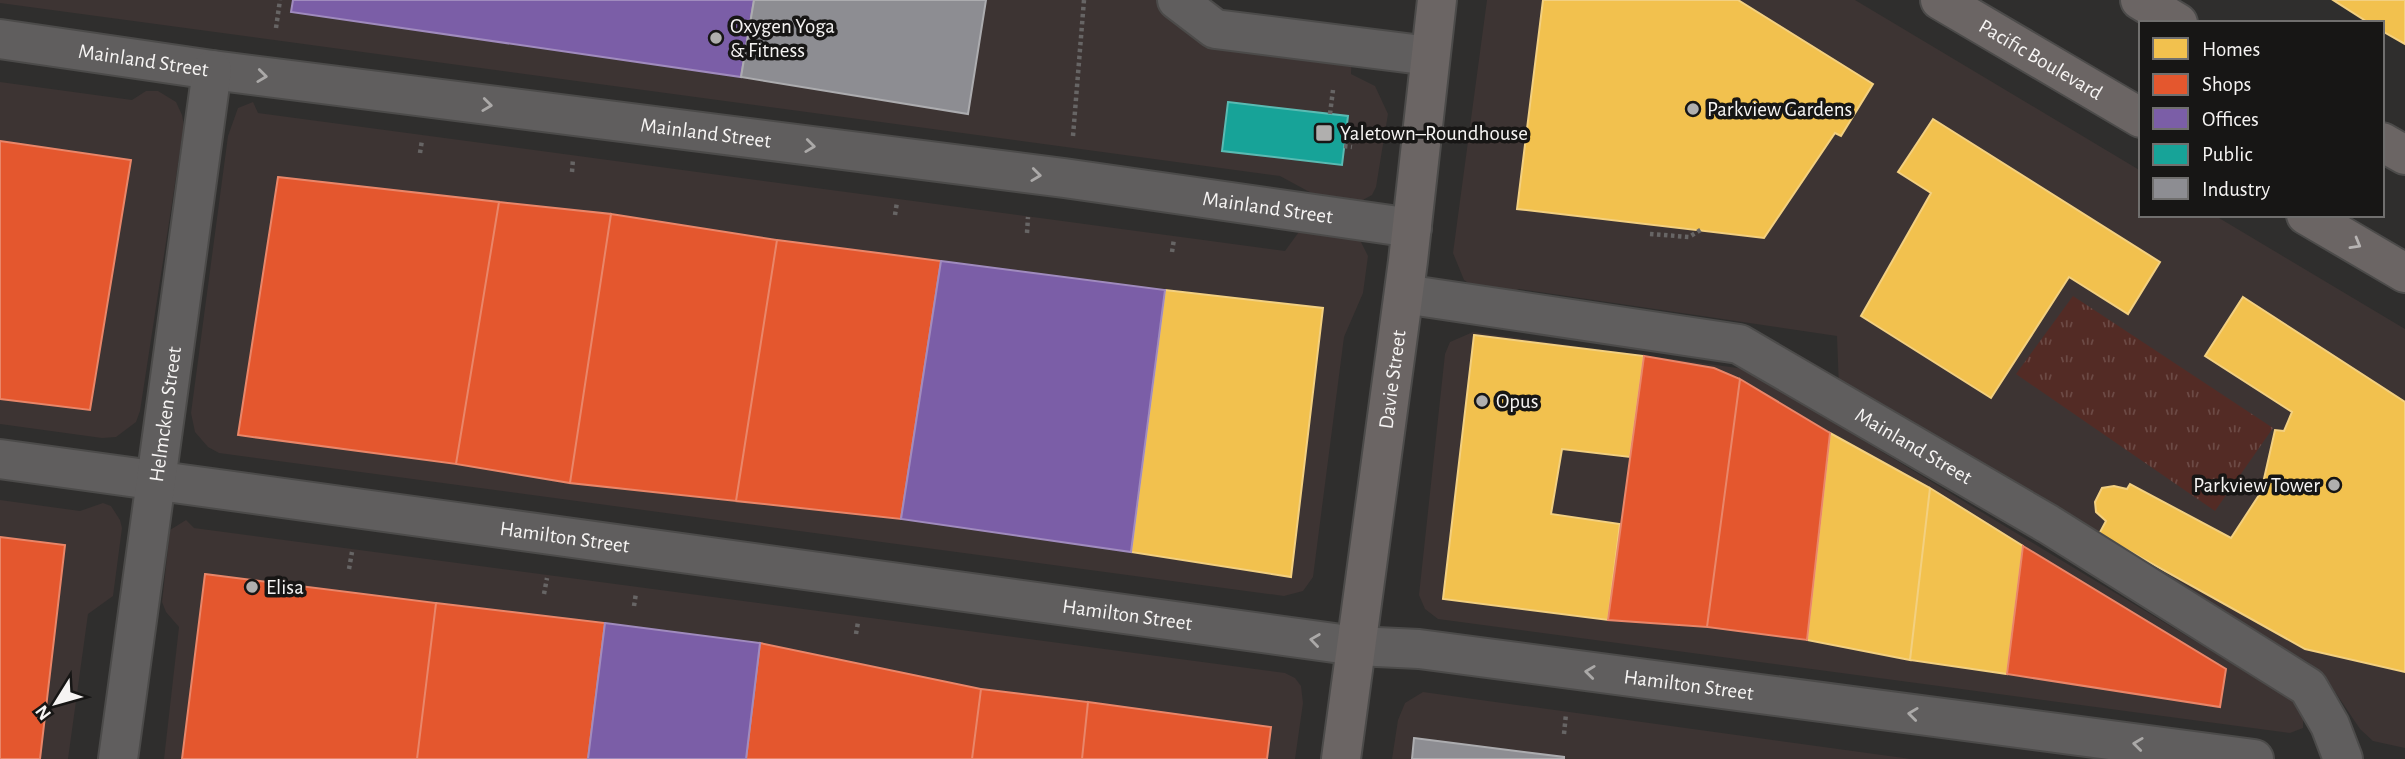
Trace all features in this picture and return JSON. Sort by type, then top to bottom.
[{"type":"main road","name":"Davie Street","points":[[1340,759],[1404,295],[1437,0]]},
{"type":"main road","name":"Pacific Boulevard","points":[[1940,0],[2139,117]]},
{"type":"main road","points":[[2384,143],[2405,155]]},
{"type":"main road","points":[[2309,217],[2405,273]]},
{"type":"street","points":[[1177,0],[1214,29],[1430,56]]},
{"type":"street","name":"Mainland Street","points":[[0,39],[212,70],[1064,178],[1412,228]]},
{"type":"street","name":"Helmcken Street","points":[[118,759],[212,70]]},
{"type":"street","name":"Mainland Street","points":[[1404,295],[1739,344],[2048,524],[2308,687],[2330,724],[2343,759]]},
{"type":"street","name":"Hamilton Street","points":[[0,459],[1356,646],[1419,649],[2255,759]]},
{"type":"path","points":[[276,28],[280,0]]},
{"type":"path","points":[[1073,137],[1084,0]]},
{"type":"path","points":[[1344,146],[1352,147]]},
{"type":"path","points":[[895,215],[897,199]]},
{"type":"path","points":[[1027,233],[1028,217]]},
{"type":"path","points":[[1650,234],[1689,237],[1702,229]]},
{"type":"path","points":[[1172,252],[1174,236]]},
{"type":"path","points":[[349,569],[352,548]]},
{"type":"path","points":[[544,594],[547,575]]},
{"type":"path","points":[[634,606],[637,587]]},
{"type":"path","points":[[1564,734],[1566,712]]},
{"type":"shaded area","points":[[0,0],[1177,0],[1352,46],[1351,74],[1375,86],[1388,114],[1376,187],[1372,195],[1359,202],[1315,195],[1280,176],[0,3]]},
{"type":"shaded area","points":[[1487,0],[1855,0],[2139,170],[2139,217],[2217,217],[2405,329],[2405,748],[2373,741],[2360,729],[2327,680],[2308,662],[1839,388],[1837,336],[1519,289],[1509,293],[1473,286],[1464,280],[1453,253]]},
{"type":"shaded area","points":[[0,82],[132,100],[146,91],[158,91],[176,102],[182,115],[184,125],[140,411],[136,422],[116,437],[102,438],[0,424]]},
{"type":"shaded area","points":[[253,102],[258,113],[1285,251],[1301,229],[1347,230],[1361,242],[1368,256],[1363,293],[1344,337],[1313,577],[1303,591],[1284,596],[219,453],[208,447],[195,432],[191,413],[228,136],[238,108]]},
{"type":"shaded area","points":[[1473,332],[1745,369],[2294,701],[2303,715],[2303,728],[2290,733],[1438,619],[1425,609],[1419,595],[1445,354],[1450,342]]},
{"type":"shaded area","points":[[0,500],[80,511],[103,503],[111,506],[120,520],[122,528],[113,596],[88,614],[68,759],[0,759]]},
{"type":"shaded area","points":[[186,520],[194,528],[1285,673],[1295,678],[1301,686],[1303,703],[1295,759],[164,759],[179,627],[166,612],[162,602],[170,530]]},
{"type":"shaded area","points":[[1423,692],[1911,759],[1392,759],[1398,720],[1405,703]]},
{"type":"green space","points":[[2073,296],[2273,428],[2215,511],[2016,374]]},
{"type":"building: Homes","name":"Parkview Gardens","points":[[1543,0],[1738,0],[1873,84],[1841,136],[1835,133],[1764,238],[1517,209]]},
{"type":"building: Homes","points":[[2333,0],[2405,0],[2405,44],[2384,32],[2384,21],[2366,21]]},
{"type":"building: Homes","points":[[1933,119],[2160,262],[2128,314],[2069,277],[1991,398],[1861,316],[1931,193],[1898,172]]},
{"type":"building: Homes","points":[[1165,290],[1323,308],[1291,577],[1131,552]]},
{"type":"building: Homes","name":"Parkview Tower","points":[[2243,297],[2405,402],[2405,672],[2305,649],[2099,534],[2106,521],[2096,512],[2095,502],[2102,488],[2114,486],[2127,489],[2130,484],[2231,538],[2261,492],[2275,430],[2284,431],[2292,412],[2205,356]]},
{"type":"building: Homes","points":[[1474,335],[1644,356],[1630,457],[1562,449],[1551,514],[1620,524],[1608,620],[1443,599]]},
{"type":"building: Homes","points":[[1830,433],[1930,488],[1910,660],[1807,640]]},
{"type":"building: Homes","points":[[1930,488],[2023,546],[2007,674],[1910,660]]},
{"type":"building: Shops","points":[[0,141],[131,160],[90,410],[0,399]]},
{"type":"building: Shops","points":[[278,177],[499,202],[456,464],[238,435]]},
{"type":"building: Shops","points":[[499,202],[611,214],[570,483],[456,464]]},
{"type":"building: Shops","points":[[611,214],[777,240],[736,501],[570,483]]},
{"type":"building: Shops","points":[[777,240],[941,261],[901,519],[736,501]]},
{"type":"building: Shops","points":[[1644,356],[1714,368],[1740,379],[1707,627],[1608,620]]},
{"type":"building: Shops","points":[[1740,379],[1830,433],[1807,640],[1707,627]]},
{"type":"building: Shops","points":[[0,537],[65,545],[40,759],[0,759]]},
{"type":"building: Shops","points":[[2023,546],[2226,669],[2220,707],[2007,674]]},
{"type":"building: Shops","points":[[205,574],[436,603],[417,759],[182,759]]},
{"type":"building: Shops","points":[[436,603],[605,623],[588,759],[417,759]]},
{"type":"building: Shops","points":[[760,643],[981,689],[972,759],[746,759]]},
{"type":"building: Shops","points":[[981,689],[1088,702],[1082,759],[972,759]]},
{"type":"building: Shops","points":[[1088,702],[1271,727],[1267,759],[1082,759]]},
{"type":"building: Offices","points":[[293,0],[754,0],[741,77],[291,12]]},
{"type":"building: Offices","points":[[941,261],[1165,290],[1131,552],[901,519]]},
{"type":"building: Offices","points":[[605,623],[760,643],[746,759],[588,759]]},
{"type":"building: Public","points":[[1228,102],[1348,116],[1342,165],[1222,151]]},
{"type":"building: Industry","points":[[754,0],[986,0],[968,114],[741,77]]},
{"type":"building: Industry","points":[[1414,738],[1564,757],[1564,759],[1412,759]]},
{"type":"place","name":"Oxygen Yoga & Fitness","points":[[716,38]]},
{"type":"place","name":"Parkview Gardens","points":[[1693,109]]},
{"type":"place","name":"Yaletown–Roundhouse","points":[[1324,133]]},
{"type":"place","name":"Opus","points":[[1482,401]]},
{"type":"place","name":"Parkview Tower","points":[[2334,485]]},
{"type":"place","name":"Elisa","points":[[252,587]]}]
